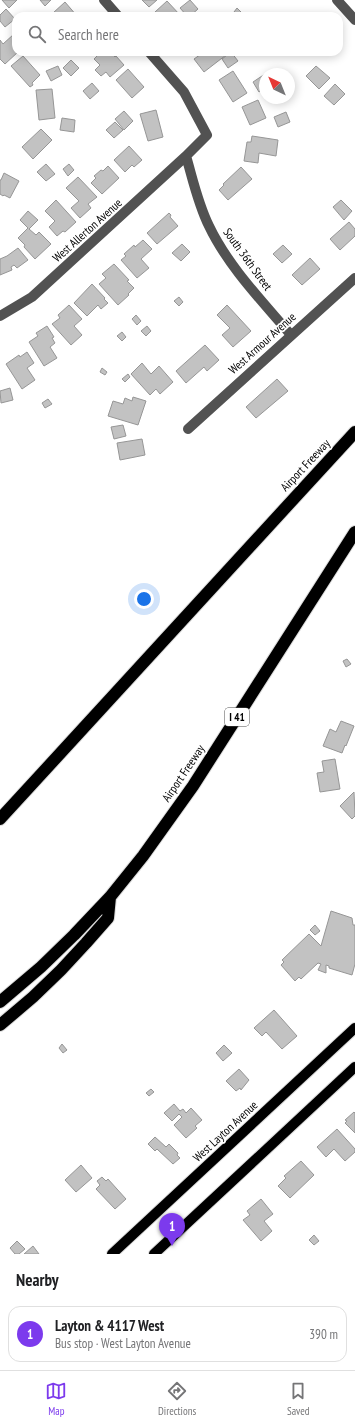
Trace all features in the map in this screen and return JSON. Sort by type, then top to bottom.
[{"type":"highway","name":"Airport Freeway","points":[[0,819],[355,432]]},
{"type":"highway","name":"Airport Freeway","points":[[0,1002],[46,962],[110,897],[143,856],[193,786],[355,532]]},
{"type":"highway","points":[[0,1026],[50,981],[91,938],[108,918],[110,897]]},
{"type":"main road","name":"West Layton Avenue","points":[[112,1254],[355,1028]]},
{"type":"main road","points":[[154,1254],[355,1067]]},
{"type":"street","points":[[104,0],[114,12]]},
{"type":"street","points":[[337,0],[355,20]]},
{"type":"street","points":[[152,56],[184,92],[207,135],[186,156]]},
{"type":"street","name":"West Allerton Avenue","points":[[0,316],[32,297],[186,156]]},
{"type":"street","name":"South 36th Street","points":[[186,156],[198,200],[209,226],[221,248],[243,279],[290,335]]},
{"type":"street","name":"West Armour Avenue","points":[[188,429],[290,335],[355,278]]},
{"type":"building","points":[[2,0],[17,0],[9,8]]},
{"type":"building","points":[[40,0],[51,0],[45,6]]},
{"type":"building","points":[[142,0],[157,0],[149,7]]},
{"type":"building","points":[[190,0],[198,9],[195,12],[184,12],[180,8]]},
{"type":"building","points":[[167,1],[177,12],[155,12]]},
{"type":"building","points":[[65,2],[74,12],[54,12]]},
{"type":"building","points":[[237,8],[241,12],[234,12]]},
{"type":"building","points":[[6,9],[12,16],[12,21],[5,27],[0,21],[0,15]]},
{"type":"building","points":[[12,36],[12,56],[14,56],[5,64],[0,59],[0,40],[3,44]]},
{"type":"building","points":[[23,56],[40,75],[30,87],[11,66]]},
{"type":"building","points":[[97,56],[116,56],[124,65],[110,77],[106,72],[101,76],[95,70],[100,65],[94,59]]},
{"type":"building","points":[[198,56],[225,56],[204,72],[194,59]]},
{"type":"building","points":[[226,56],[234,56],[238,61],[228,68],[222,59]]},
{"type":"building","points":[[71,60],[79,68],[71,76],[63,68]]},
{"type":"building","points":[[58,66],[62,75],[51,81],[46,71]]},
{"type":"building","points":[[316,66],[330,78],[319,89],[306,76]]},
{"type":"building","points":[[128,69],[144,87],[132,98],[116,80]]},
{"type":"building","points":[[233,71],[247,93],[233,102],[219,80]]},
{"type":"building","points":[[259,78],[259,92],[253,82]]},
{"type":"building","points":[[92,83],[99,91],[90,99],[83,91]]},
{"type":"building","points":[[335,84],[345,94],[334,105],[324,96]]},
{"type":"building","points":[[52,89],[55,118],[39,120],[36,90]]},
{"type":"building","points":[[258,100],[266,118],[250,125],[242,107]]},
{"type":"building","points":[[156,110],[163,137],[148,141],[140,114]]},
{"type":"building","points":[[124,111],[133,121],[124,130],[115,119]]},
{"type":"building","points":[[286,112],[290,122],[278,127],[274,117]]},
{"type":"building","points":[[62,118],[75,120],[74,132],[60,130]]},
{"type":"building","points":[[115,122],[123,130],[114,138],[106,130]]},
{"type":"building","points":[[41,129],[52,140],[33,159],[22,147]]},
{"type":"building","points":[[252,136],[278,140],[276,156],[259,153],[258,163],[244,161],[247,142],[251,142]]},
{"type":"building","points":[[129,146],[142,160],[134,167],[132,165],[125,172],[114,160]]},
{"type":"building","points":[[46,164],[55,174],[46,181],[37,172]]},
{"type":"building","points":[[69,164],[74,170],[68,176],[63,169]]},
{"type":"building","points":[[108,166],[119,178],[102,194],[91,183],[96,178],[94,176]]},
{"type":"building","points":[[241,167],[252,179],[228,200],[219,190],[224,185],[223,184]]},
{"type":"building","points":[[4,173],[19,181],[10,198],[0,194],[0,180]]},
{"type":"building","points":[[78,177],[97,197],[88,204],[91,208],[80,218],[71,208],[79,201],[66,188]]},
{"type":"building","points":[[56,200],[76,222],[65,232],[63,231],[57,236],[49,227],[55,221],[45,211]]},
{"type":"building","points":[[341,200],[352,211],[344,220],[333,207]]},
{"type":"building","points":[[28,211],[38,220],[29,229],[36,235],[39,232],[51,244],[35,259],[18,238],[28,228],[20,220]]},
{"type":"building","points":[[169,213],[171,215],[170,217],[178,226],[157,244],[147,233]]},
{"type":"building","points":[[349,222],[355,229],[355,236],[340,250],[330,239]]},
{"type":"building","points":[[143,240],[152,249],[141,259],[149,268],[137,278],[121,260],[126,256],[124,254],[134,245],[135,247]]},
{"type":"building","points":[[182,244],[190,252],[181,261],[172,253]]},
{"type":"building","points":[[283,245],[292,254],[282,263],[273,254]]},
{"type":"building","points":[[18,248],[28,260],[17,268],[14,265],[11,267],[12,270],[0,275],[0,259]]},
{"type":"building","points":[[310,258],[320,269],[302,285],[292,275]]},
{"type":"building","points":[[114,264],[129,280],[127,281],[134,288],[118,305],[99,284],[106,278],[102,274]]},
{"type":"building","points":[[92,284],[108,303],[101,309],[98,305],[87,316],[74,303]]},
{"type":"building","points":[[179,297],[183,302],[179,306],[174,301]]},
{"type":"building","points":[[69,305],[82,319],[74,326],[82,335],[71,345],[52,324],[60,318],[58,315]]},
{"type":"building","points":[[227,305],[251,331],[233,347],[222,335],[230,328],[217,315]]},
{"type":"building","points":[[136,315],[141,321],[137,325],[132,319]]},
{"type":"building","points":[[47,326],[54,337],[52,338],[55,343],[50,347],[57,358],[44,366],[29,342],[38,336],[36,333]]},
{"type":"building","points":[[147,326],[151,331],[146,336],[141,331]]},
{"type":"building","points":[[122,332],[126,337],[122,341],[117,336]]},
{"type":"building","points":[[205,345],[219,360],[207,371],[204,367],[186,383],[176,371]]},
{"type":"building","points":[[27,352],[34,363],[27,368],[35,380],[22,389],[6,364],[19,355],[20,357]]},
{"type":"building","points":[[142,363],[151,374],[159,366],[173,382],[160,394],[156,389],[150,395],[131,374]]},
{"type":"building","points":[[102,368],[107,372],[105,375],[100,372]]},
{"type":"building","points":[[128,374],[130,377],[125,382],[122,379]]},
{"type":"building","points":[[277,379],[288,391],[256,418],[246,407]]},
{"type":"building","points":[[10,388],[13,400],[1,403],[0,391]]},
{"type":"building","points":[[133,397],[146,401],[138,425],[108,416],[113,401],[123,404],[125,398],[132,401]]},
{"type":"building","points":[[48,399],[52,404],[45,408],[42,403]]},
{"type":"building","points":[[123,425],[126,436],[114,439],[111,427]]},
{"type":"building","points":[[142,439],[145,455],[120,460],[117,443]]},
{"type":"building","points":[[347,659],[351,664],[346,667],[343,661]]},
{"type":"building","points":[[341,721],[354,726],[342,753],[323,746],[330,729],[336,732]]},
{"type":"building","points":[[335,759],[340,789],[320,792],[317,773],[324,772],[322,761]]},
{"type":"building","points":[[354,792],[355,816],[352,819],[340,806]]},
{"type":"building","points":[[331,911],[352,918],[353,925],[355,925],[355,964],[352,975],[329,968],[329,966],[326,965],[326,973],[318,970],[321,964],[318,963],[301,979],[299,977],[295,981],[281,965],[284,962],[282,960],[309,934],[321,946]]},
{"type":"building","points":[[315,925],[320,931],[315,935],[310,930]]},
{"type":"building","points":[[274,1010],[297,1036],[282,1049],[266,1032],[262,1036],[254,1028]]},
{"type":"building","points":[[62,1044],[67,1050],[63,1053],[59,1048]]},
{"type":"building","points":[[224,1045],[232,1053],[223,1061],[216,1053]]},
{"type":"building","points":[[239,1069],[249,1080],[241,1090],[240,1088],[236,1091],[226,1081]]},
{"type":"building","points":[[151,1089],[154,1092],[149,1096],[146,1093]]},
{"type":"building","points":[[174,1104],[180,1111],[183,1109],[186,1113],[191,1108],[202,1120],[195,1126],[197,1128],[186,1138],[174,1125],[182,1117],[179,1114],[172,1121],[164,1113]]},
{"type":"building","points":[[354,1112],[355,1133],[345,1123],[347,1121],[345,1120]]},
{"type":"building","points":[[337,1129],[355,1149],[355,1152],[345,1161],[334,1149],[326,1157],[317,1147]]},
{"type":"building","points":[[155,1137],[166,1147],[169,1144],[178,1153],[177,1155],[180,1158],[173,1164],[157,1149],[155,1151],[148,1144]]},
{"type":"building","points":[[301,1161],[314,1175],[290,1198],[278,1186],[286,1178],[284,1176]]},
{"type":"building","points":[[81,1165],[92,1178],[76,1192],[65,1180]]},
{"type":"building","points":[[102,1177],[106,1181],[108,1179],[126,1199],[115,1209],[96,1189],[100,1185],[97,1181]]},
{"type":"building","points":[[261,1199],[273,1214],[264,1221],[272,1231],[261,1241],[243,1220],[250,1215],[247,1211]]},
{"type":"building","points":[[314,1235],[319,1241],[314,1245],[309,1240]]},
{"type":"building","points":[[17,1241],[25,1249],[19,1254],[15,1254],[10,1248]]},
{"type":"building","points":[[33,1246],[39,1254],[24,1254]]},
{"type":"place","name":"Layton & 4117 West","points":[[172,1246]]}]
